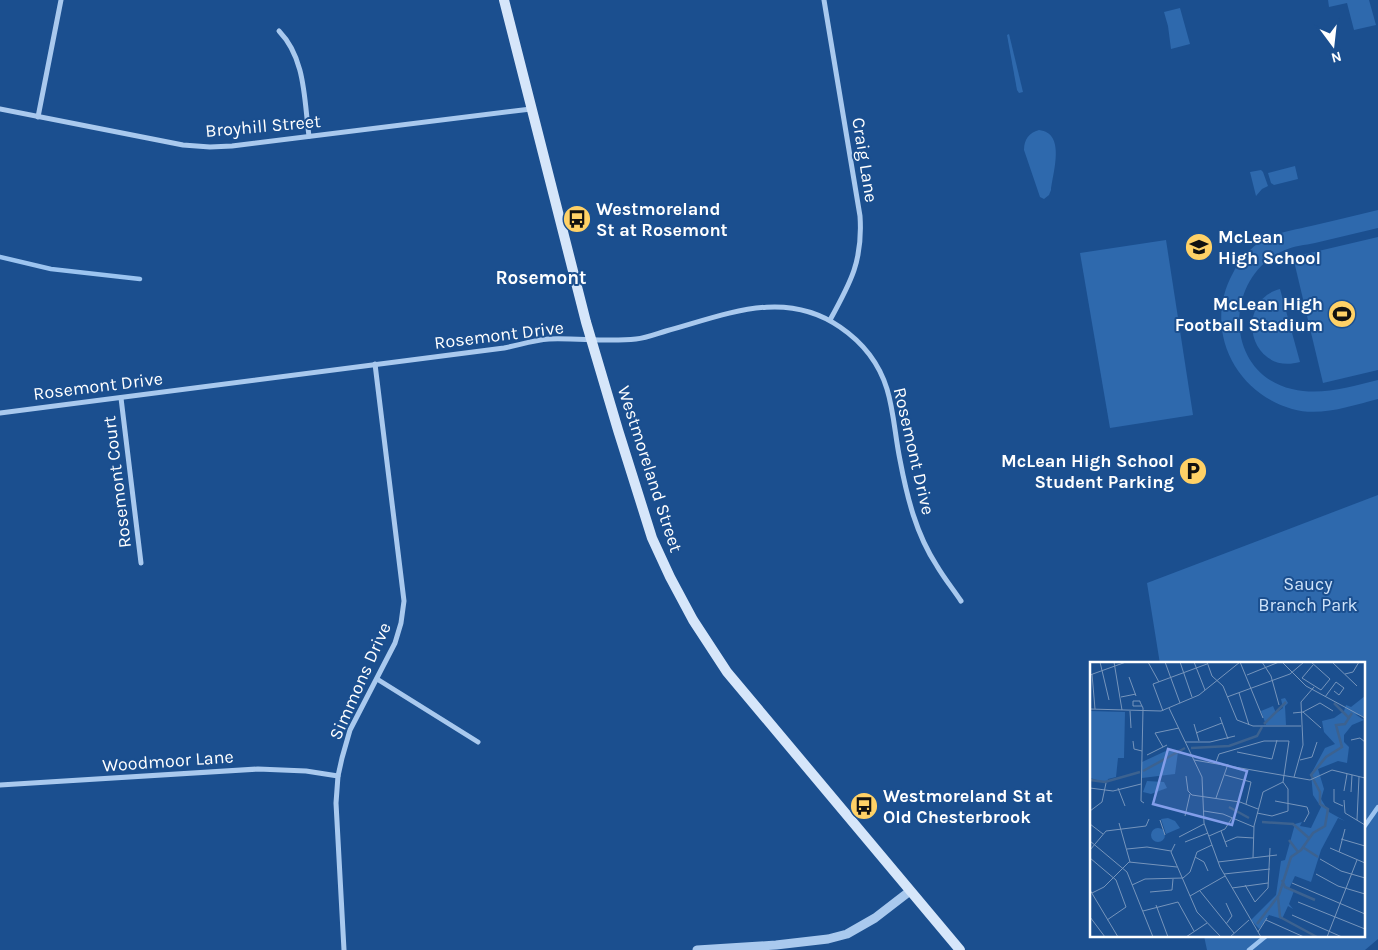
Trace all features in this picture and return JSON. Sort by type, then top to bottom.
[{"type":"main road","name":"Westmoreland Street","points":[[504,0],[591,340],[652,538],[670,577],[697,627],[727,672],[960,950]]},
{"type":"street","points":[[38,116],[61,0]]},
{"type":"street","name":"Craig Lane","points":[[824,0],[860,216],[861,234],[858,258],[852,280],[830,320]]},
{"type":"street","points":[[278,31],[294,50],[300,66],[309,136]]},
{"type":"street","name":"Broyhill Street","points":[[0,109],[183,145],[210,147],[232,146],[531,109]]},
{"type":"street","name":"Rosemont Drive","points":[[0,413],[504,348],[547,339],[637,339],[753,307],[793,307],[830,320],[849,333],[859,342],[877,366],[887,388],[892,408],[899,458],[910,507],[920,534],[936,565],[961,601]]},
{"type":"street","name":"Simmons Drive","points":[[344,950],[336,803],[338,776],[350,730],[395,643],[401,623],[404,601],[375,364]]},
{"type":"street","name":"Rosemont Court","points":[[121,398],[141,563]]},
{"type":"street","points":[[377,679],[478,742]]},
{"type":"street","name":"Woodmoor Lane","points":[[0,785],[258,768],[306,770],[338,776]]},
{"type":"street","points":[[698,950],[776,945],[828,939],[847,934],[875,918],[910,891]]},
{"type":"green space","points":[[1328,0],[1369,0],[1376,25],[1354,30],[1347,3],[1329,7]]},
{"type":"green space","points":[[1180,8],[1190,44],[1171,49],[1164,12]]},
{"type":"green space","points":[[1009,34],[1023,92],[1019,93],[1007,35]]},
{"type":"green space","points":[[1039,130],[1053,138],[1056,154],[1051,190],[1044,199],[1040,197],[1024,150],[1028,137]]},
{"type":"green space","points":[[1295,166],[1298,179],[1274,185],[1271,183],[1268,173]]},
{"type":"green space","points":[[1261,170],[1268,186],[1262,189],[1256,196],[1250,172]]},
{"type":"green space","points":[[1378,210],[1378,228],[1285,250],[1265,263],[1250,280],[1242,301],[1239,323],[1243,345],[1253,364],[1269,379],[1292,389],[1314,392],[1335,390],[1378,380],[1378,399],[1335,410],[1313,412],[1292,409],[1271,400],[1254,388],[1239,373],[1229,355],[1223,335],[1221,315],[1225,294],[1235,269],[1250,250],[1269,237]]},
{"type":"green space","name":"McLean High Football Stadium","points":[[1378,237],[1378,370],[1323,383],[1293,257]]},
{"type":"green space","points":[[1166,240],[1193,415],[1110,428],[1080,253]]},
{"type":"green space","points":[[1280,289],[1300,362],[1282,363],[1268,358],[1259,348],[1253,335],[1252,321],[1256,307],[1266,296]]},
{"type":"green space","name":"Saucy Branch Park","points":[[1378,495],[1378,939],[1365,950],[1207,950],[1204,938],[1366,938],[1366,662],[1160,662],[1147,583]]},
{"type":"waterway","points":[[0,257],[51,269],[140,279]]},
{"type":"waterway","points":[[1366,824],[1378,807]]},
{"type":"waterway","points":[[1249,950],[1264,938]]},
{"type":"place","name":"Westmoreland St at Rosemont","points":[[577,219]]},
{"type":"place","name":"McLean High School","points":[[1199,247]]},
{"type":"place","name":"McLean High Football Stadium","points":[[1342,314]]},
{"type":"place","name":"McLean High School Student Parking","points":[[1193,471]]},
{"type":"place","name":"Westmoreland St at Old Chesterbrook","points":[[864,806]]},
{"type":"district","name":"Rosemont","points":[[541,278]]}]
